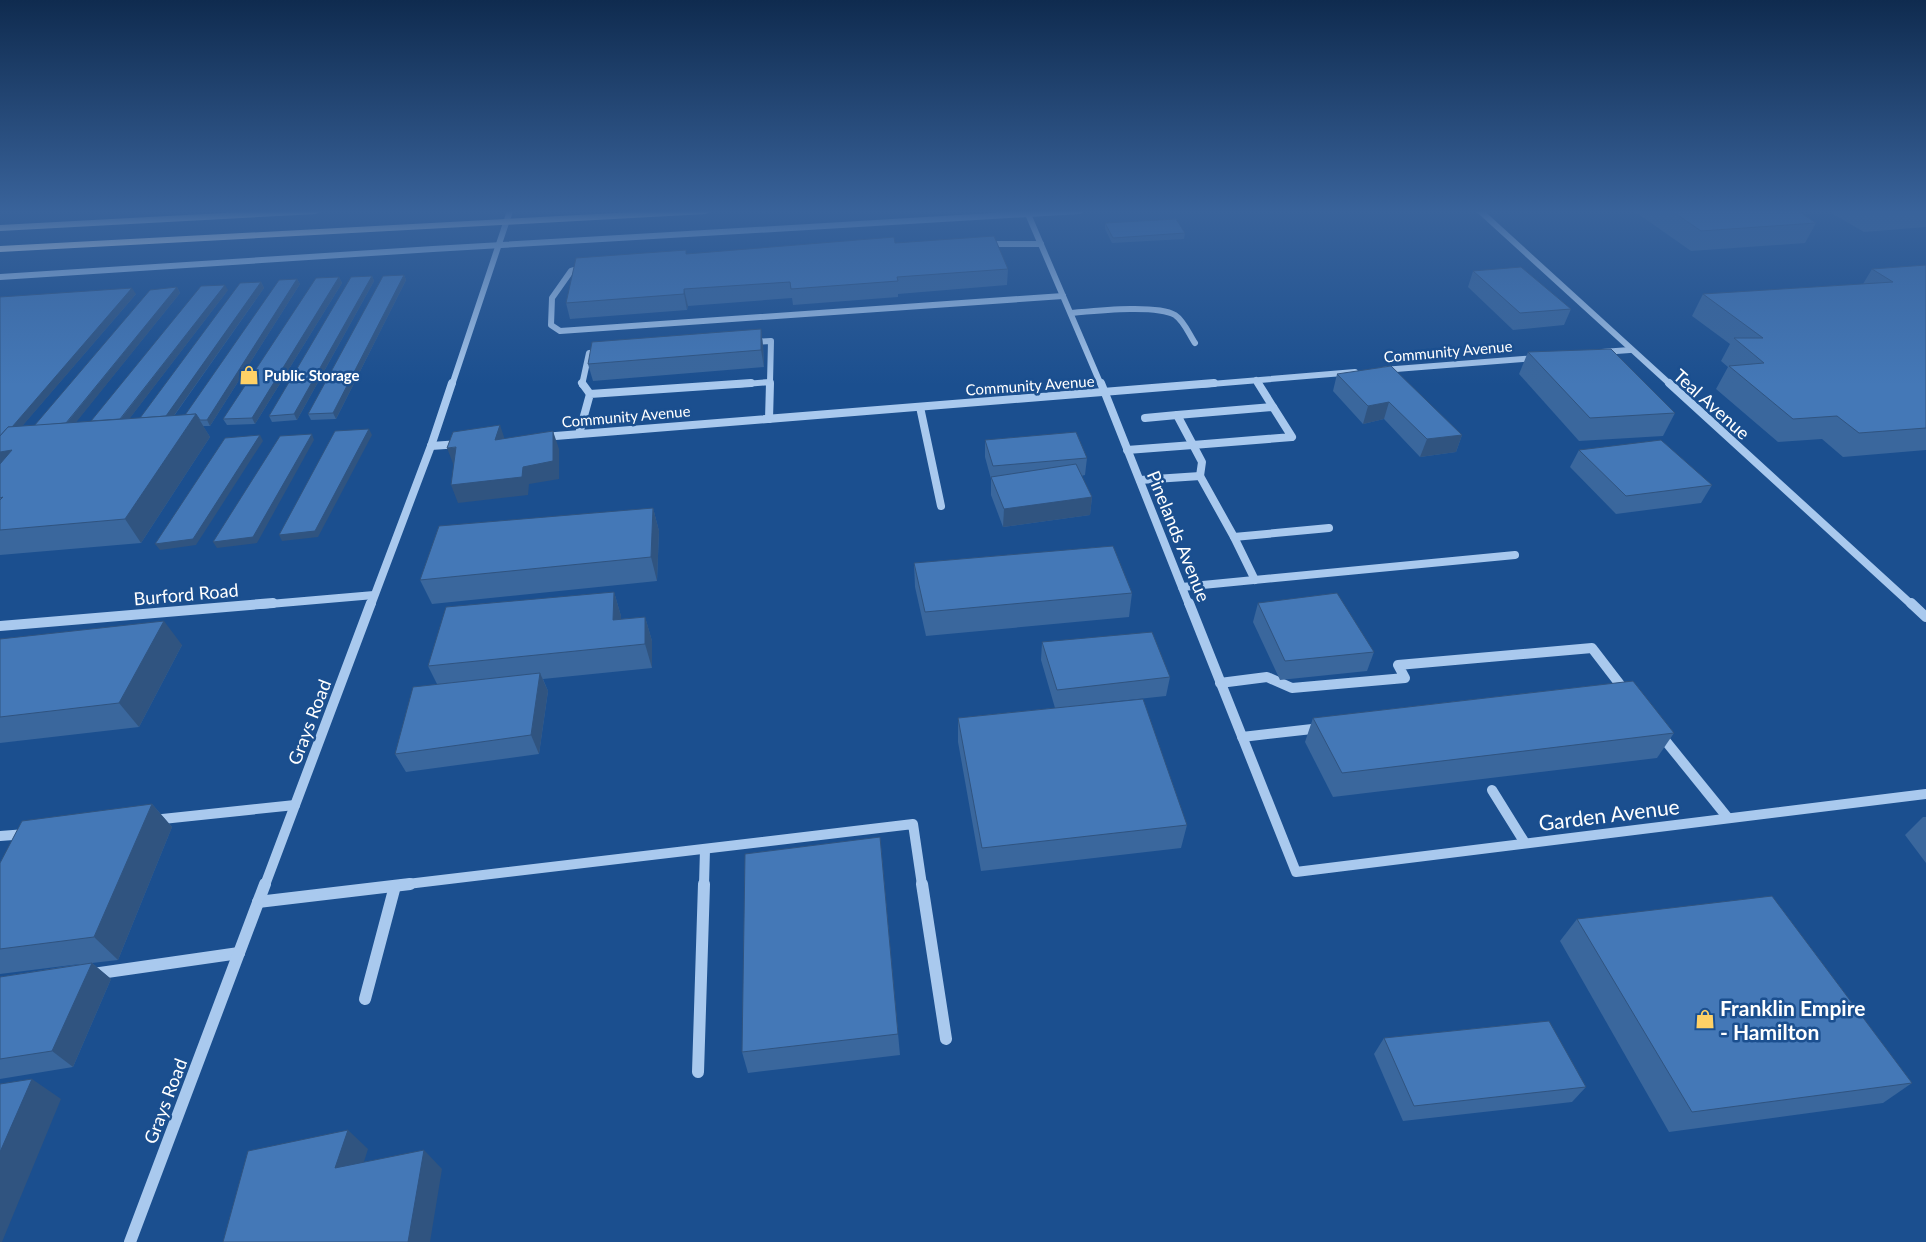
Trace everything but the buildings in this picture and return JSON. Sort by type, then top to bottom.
[{"type":"street","points":[[0,277],[124,269]]},
{"type":"street","name":"Grays Road","points":[[130,1242],[431,446],[489,269]]},
{"type":"street","points":[[577,269],[570,271],[552,298],[551,325],[560,331],[1063,296]]},
{"type":"street","name":"Pinelands Avenue","points":[[1052,269],[1140,480],[1296,872]]},
{"type":"street","name":"Teal Avenue","points":[[1543,269],[1926,617]]},
{"type":"street","points":[[1071,313],[1143,310],[1169,312],[1176,315],[1195,343]]},
{"type":"street","points":[[742,343],[771,341],[769,419]]},
{"type":"street","points":[[1591,353],[1630,350]]},
{"type":"street","points":[[590,394],[582,384],[589,353],[608,352]]},
{"type":"street","name":"Community Avenue","points":[[1374,371],[1542,357]]},
{"type":"street","name":"Community Avenue","points":[[537,437],[1365,372]]},
{"type":"street","points":[[1127,450],[1292,437],[1256,380]]},
{"type":"street","points":[[590,394],[770,382]]},
{"type":"street","points":[[579,434],[590,394]]},
{"type":"street","points":[[920,407],[941,506]]},
{"type":"street","points":[[1146,418],[1273,407]]},
{"type":"street","points":[[1177,415],[1202,462],[1200,476],[1234,537],[1255,580]]},
{"type":"street","points":[[431,446],[469,443]]},
{"type":"street","points":[[1140,480],[1200,476]]},
{"type":"street","points":[[1234,537],[1328,528]]},
{"type":"street","points":[[1182,587],[1515,555]]},
{"type":"street","name":"Burford Road","points":[[0,626],[374,595]]},
{"type":"street","points":[[1220,683],[1267,677],[1292,688],[1405,678],[1398,665],[1592,648],[1627,697]]},
{"type":"street","points":[[1653,725],[1728,818]]},
{"type":"street","points":[[1242,737],[1331,727]]},
{"type":"street","points":[[1492,790],[1526,843]]},
{"type":"street","name":"Garden Avenue","points":[[1296,872],[1926,794]]},
{"type":"street","points":[[138,822],[295,805]]},
{"type":"street","points":[[258,902],[913,824],[946,1039]]},
{"type":"street","points":[[0,836],[39,832]]},
{"type":"street","points":[[698,1072],[705,849]]},
{"type":"street","points":[[364,999],[395,886]]},
{"type":"street","points":[[76,976],[239,953]]},
{"type":"place","name":"Public Storage","points":[[249,375]]},
{"type":"place","name":"Franklin Empire - Hamilton","points":[[1705,1019]]}]
